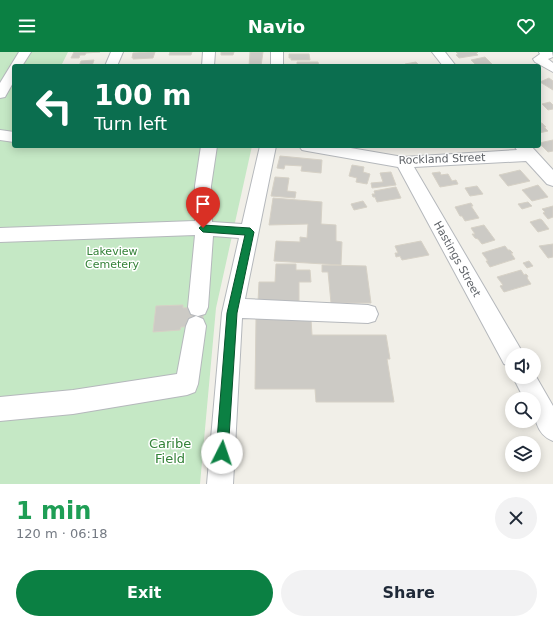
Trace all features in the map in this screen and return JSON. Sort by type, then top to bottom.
[{"type":"street","points":[[112,64],[117,52]]},
{"type":"street","points":[[208,64],[210,52]]},
{"type":"street","points":[[277,52],[277,64]]},
{"type":"street","points":[[438,52],[448,64]]},
{"type":"street","points":[[549,53],[538,59],[553,68]]},
{"type":"street","points":[[0,94],[12,70]]},
{"type":"street","points":[[0,135],[12,136]]},
{"type":"street","points":[[0,409],[73,402],[187,384],[197,317],[204,242],[203,186],[209,148]]},
{"type":"street","points":[[220,484],[233,308],[268,148]]},
{"type":"street","name":"Rockland Street","points":[[318,148],[403,162],[526,151]]},
{"type":"street","points":[[526,151],[553,180]]},
{"type":"street","name":"Hastings Street","points":[[403,162],[508,348]]},
{"type":"street","points":[[0,235],[203,228],[250,232]]},
{"type":"street","points":[[233,308],[368,314]]},
{"type":"street","points":[[528,384],[553,429]]},
{"type":"green space","name":"Lakeview Cemetery","points":[[0,52],[68,52],[62,64],[12,64],[12,148],[252,148],[216,308],[200,484],[0,484]]},
{"type":"building","points":[[74,52],[100,52],[86,53],[85,55],[80,55],[79,58],[71,58]]},
{"type":"building","points":[[155,52],[153,58],[132,58],[133,53]]},
{"type":"building","points":[[170,52],[192,52],[191,55],[169,55]]},
{"type":"building","points":[[221,52],[234,52],[233,55],[221,55]]},
{"type":"building","points":[[250,52],[263,52],[261,64],[249,64]]},
{"type":"building","points":[[456,52],[478,52],[476,53],[478,55],[459,58],[456,55],[458,54]]},
{"type":"building","points":[[289,54],[309,54],[310,60],[291,60],[291,58],[289,58]]},
{"type":"building","points":[[485,57],[492,64],[475,64],[471,60]]},
{"type":"building","points":[[94,60],[93,64],[80,64],[81,61]]},
{"type":"building","points":[[297,62],[318,62],[318,64],[297,64]]},
{"type":"building","points":[[416,62],[418,64],[405,64]]},
{"type":"building","points":[[549,78],[553,81],[553,90],[541,83]]},
{"type":"building","points":[[550,102],[553,105],[553,109],[548,110],[542,104]]},
{"type":"building","points":[[541,123],[546,127],[544,127],[548,131],[541,133]]},
{"type":"building","points":[[553,140],[553,151],[548,152],[541,145],[541,143]]},
{"type":"building","points":[[280,156],[322,160],[321,173],[301,171],[302,166],[285,165],[284,169],[277,168]]},
{"type":"building","points":[[352,165],[364,167],[363,172],[370,174],[367,184],[356,182],[357,178],[349,176]]},
{"type":"building","points":[[520,170],[530,181],[508,186],[499,175]]},
{"type":"building","points":[[391,172],[396,185],[372,188],[371,183],[383,182],[380,173]]},
{"type":"building","points":[[440,172],[441,175],[448,174],[452,181],[456,180],[458,184],[440,187],[432,173]]},
{"type":"building","points":[[275,177],[289,178],[287,191],[296,192],[295,198],[271,196]]},
{"type":"building","points":[[538,185],[548,197],[532,201],[522,190]]},
{"type":"building","points":[[477,186],[483,194],[470,196],[465,188]]},
{"type":"building","points":[[396,187],[401,198],[377,202],[375,197],[373,197],[372,194],[375,194],[374,191]]},
{"type":"building","points":[[273,198],[322,202],[321,224],[336,225],[336,241],[342,242],[341,265],[274,261],[276,241],[300,242],[300,237],[307,238],[308,224],[269,225]]},
{"type":"building","points":[[363,201],[367,207],[354,210],[351,204]]},
{"type":"building","points":[[528,202],[532,206],[522,209],[518,204]]},
{"type":"building","points":[[471,203],[473,206],[471,206],[479,218],[465,221],[455,207]]},
{"type":"building","points":[[553,206],[553,217],[548,219],[543,213],[545,212],[542,209]]},
{"type":"building","points":[[540,219],[549,229],[538,232],[530,222]]},
{"type":"building","points":[[484,225],[495,240],[482,244],[472,234],[475,234],[471,228]]},
{"type":"building","points":[[421,241],[429,255],[402,260],[400,256],[396,257],[395,253],[398,253],[395,246]]},
{"type":"building","points":[[553,244],[553,257],[548,258],[539,246]]},
{"type":"building","points":[[505,246],[513,253],[511,253],[515,259],[490,267],[486,261],[488,261],[482,253]]},
{"type":"building","points":[[529,261],[533,266],[527,268],[523,263]]},
{"type":"building","points":[[276,264],[296,264],[296,270],[310,270],[311,282],[299,282],[299,302],[258,302],[259,282],[275,282]]},
{"type":"building","points":[[322,265],[366,266],[371,303],[331,303],[328,272],[322,272]]},
{"type":"building","points":[[521,270],[524,275],[526,274],[528,276],[527,278],[531,284],[504,292],[500,286],[503,285],[497,277]]},
{"type":"building","points":[[183,305],[183,308],[204,307],[202,326],[181,327],[180,330],[153,332],[156,306]]},
{"type":"building","points":[[256,319],[311,319],[312,335],[386,335],[390,359],[387,359],[394,402],[316,402],[315,389],[255,389]]},
{"type":"route","points":[[203,228],[250,232],[232,313],[222,453]]},
{"type":"park label","name":"Caribe Field","points":[[170,450]]}]
